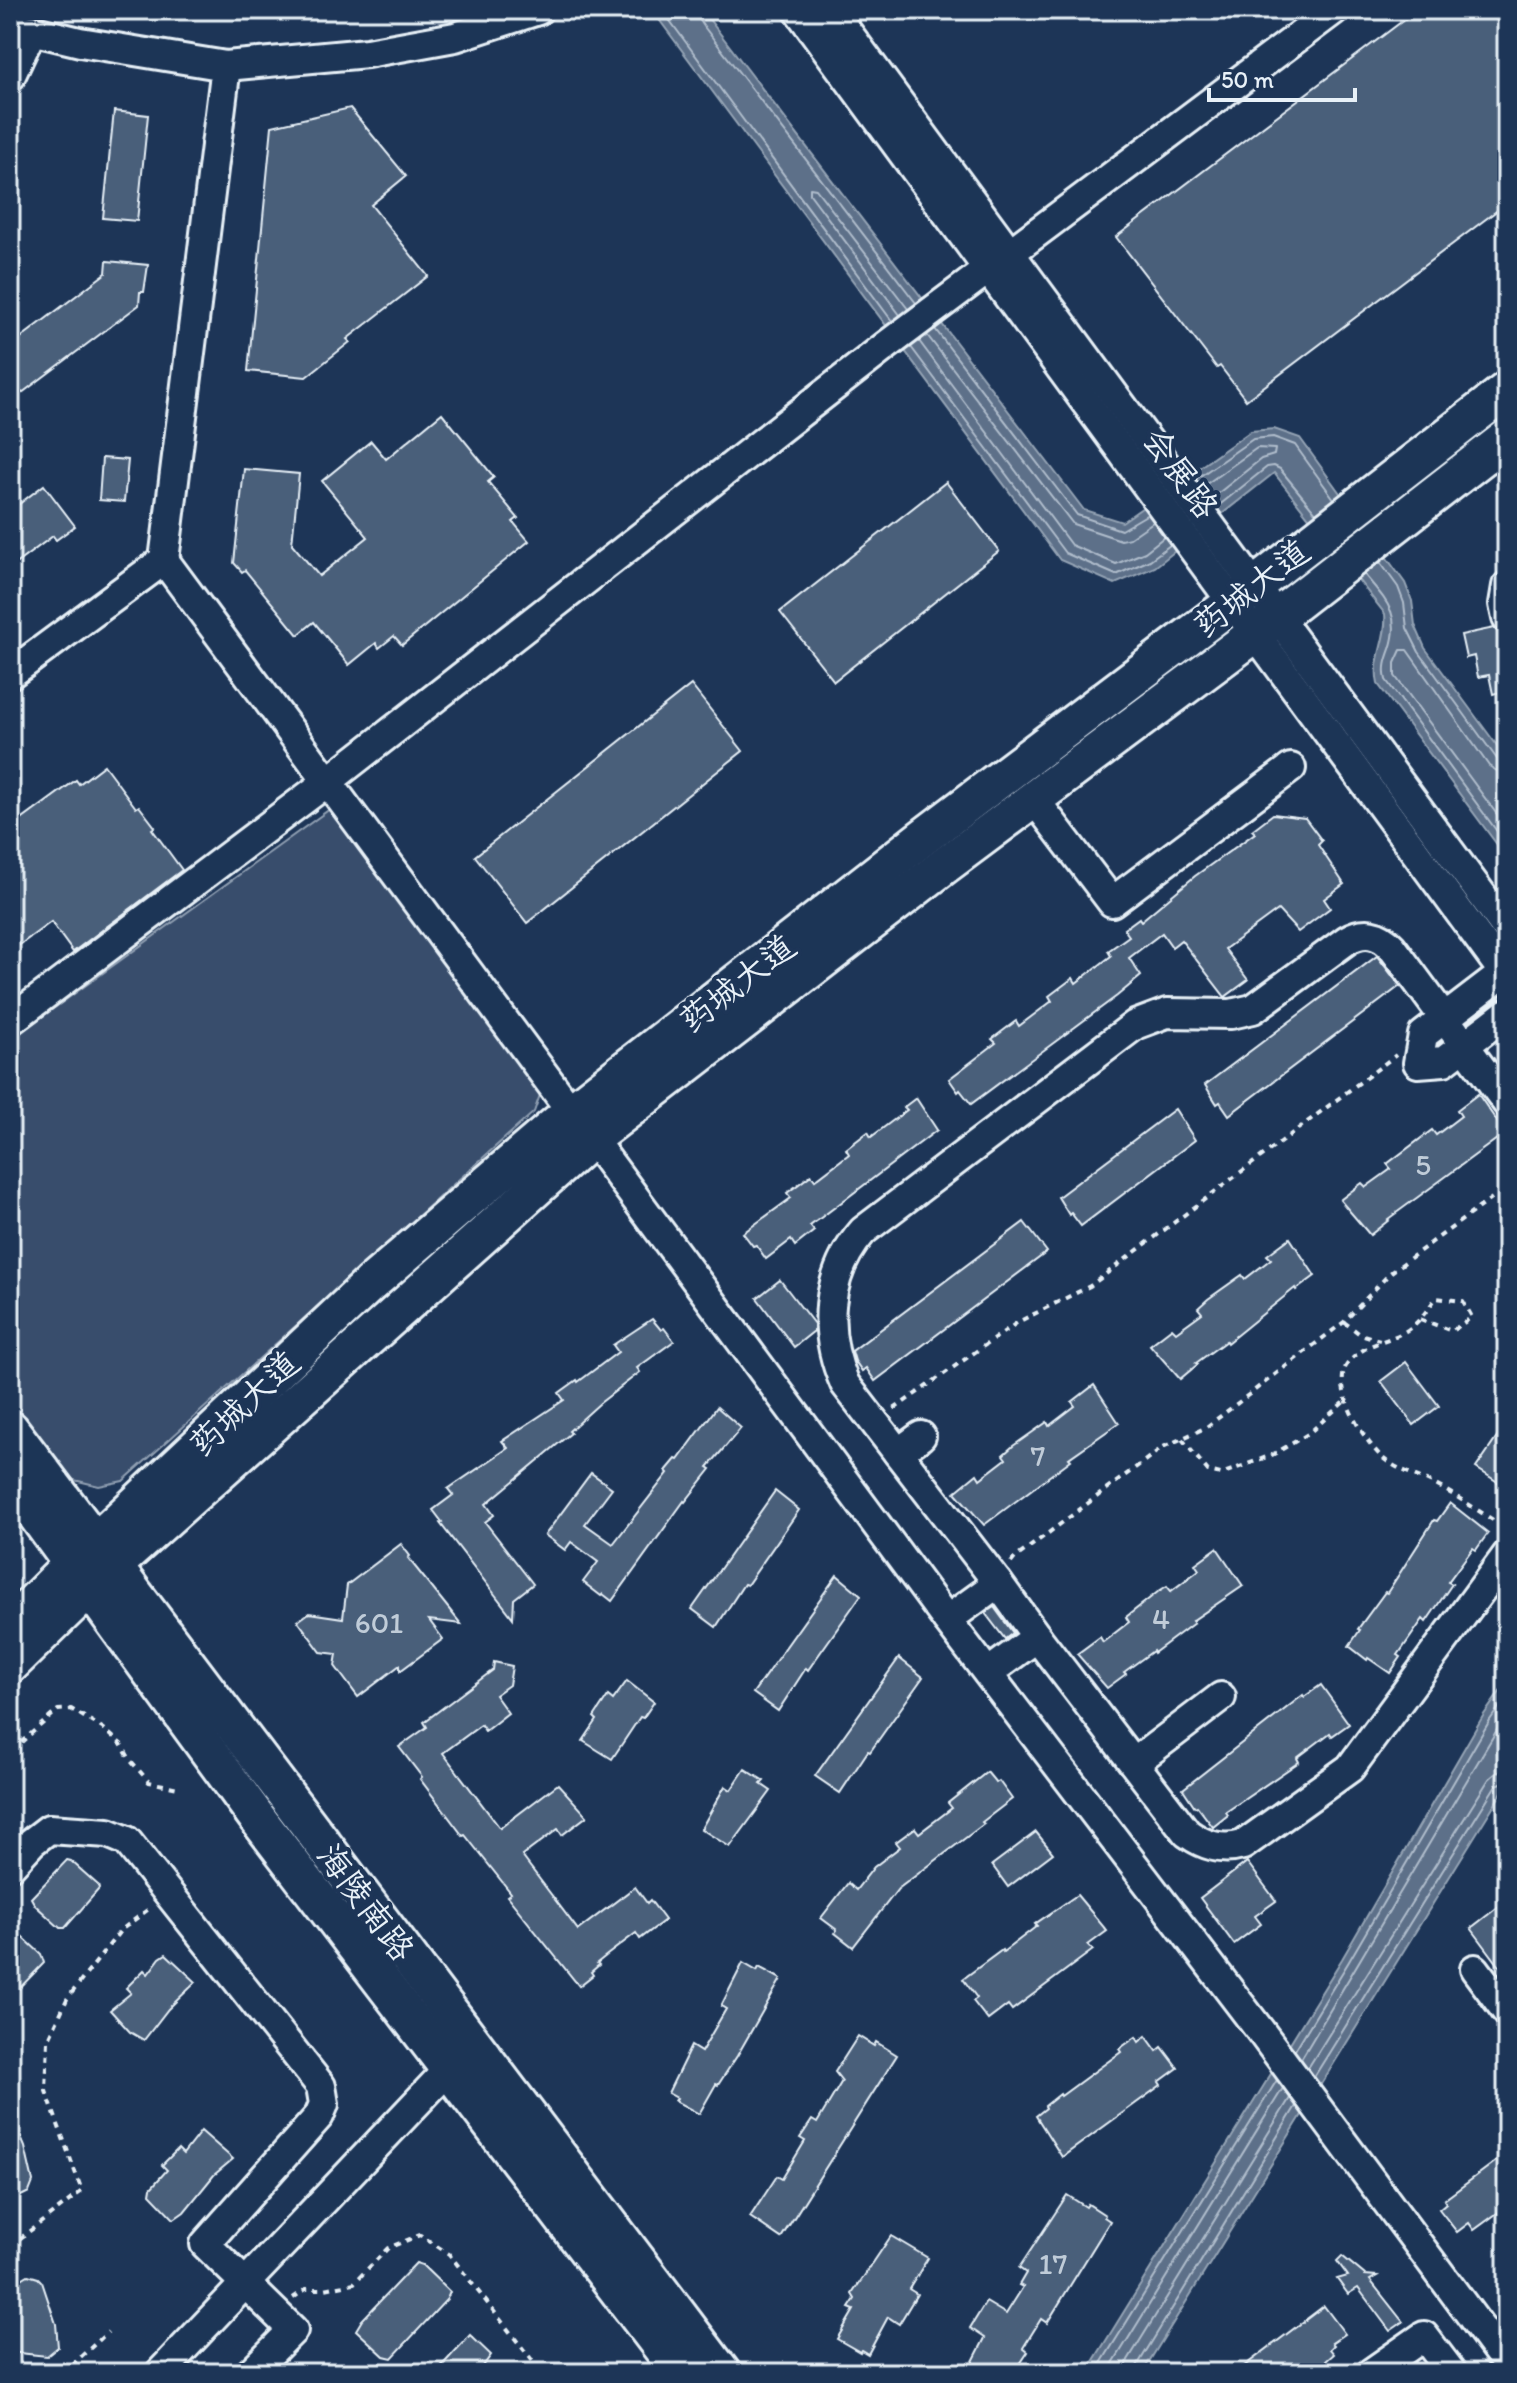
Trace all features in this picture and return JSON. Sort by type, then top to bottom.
[{"type":"main road","name":"药城大道","points":[[10,1665],[92,1566],[582,1124],[922,838],[1507,390]]},
{"type":"main road","name":"药城大道","points":[[582,1124],[1034,799],[1507,438]]},
{"type":"main road","name":"海陵南路","points":[[10,1429],[92,1566],[258,1819],[461,2056],[722,2373]]},
{"type":"main road","name":"海陵南路","points":[[10,1479],[92,1566]]},
{"type":"main road","name":"药城大道","points":[[10,1626],[24,1593],[92,1566]]},
{"type":"main road","name":"海陵南路","points":[[461,2056],[671,2369]]},
{"type":"street","points":[[10,77],[21,27],[80,42],[226,66],[397,48],[455,37],[538,10]]},
{"type":"street","name":"会展路","points":[[798,10],[999,262]]},
{"type":"street","name":"会展路","points":[[831,10],[999,262],[1242,595],[1507,929]]},
{"type":"street","points":[[10,1021],[327,782],[887,345],[1334,10]]},
{"type":"street","points":[[226,66],[164,560],[947,1620],[1262,2033],[1507,2364]]},
{"type":"street","points":[[10,674],[164,560]]},
{"type":"street","points":[[1507,586],[1504,604],[1507,618]]},
{"type":"street","name":"会展路","points":[[1265,625],[1505,975]]},
{"type":"street","points":[[1034,799],[1112,902],[1291,768]]},
{"type":"street","points":[[1507,1103],[1464,1046],[1434,1026],[1386,940],[1368,934],[1347,940],[1253,1009],[1231,1014],[1167,1013],[1135,1025],[863,1231],[849,1247],[833,1284],[829,1315],[832,1345],[845,1384],[1187,1833],[1213,1847],[1243,1845],[1350,1768],[1507,1555]]},
{"type":"street","points":[[1505,975],[1434,1026],[1418,1063],[1444,1061],[1507,1013]]},
{"type":"street","points":[[898,1453],[921,1436]]},
{"type":"street","points":[[947,1620],[998,1583]]},
{"type":"street","points":[[988,1673],[1037,1637]]},
{"type":"street","points":[[1134,1763],[1221,1697]]},
{"type":"street","points":[[10,1866],[49,1829],[108,1833],[127,1841],[321,2086],[324,2104],[319,2116],[205,2244],[293,2330],[250,2373]]},
{"type":"street","points":[[1475,1969],[1507,2012]]},
{"type":"street","points":[[160,2373],[461,2056]]},
{"type":"street","points":[[1371,2373],[1424,2336],[1452,2373]]},
{"type":"path","points":[[875,1423],[1018,1322],[1090,1286],[1434,1026]]},
{"type":"path","points":[[998,1583],[1015,1558],[1163,1447],[1205,1428],[1344,1322],[1390,1273],[1507,1187]]},
{"type":"path","points":[[1420,1319],[1452,1331],[1472,1317],[1463,1301],[1436,1298],[1420,1319],[1403,1333],[1380,1340],[1346,1364],[1342,1379],[1346,1400],[1357,1425],[1374,1450],[1387,1461],[1436,1485],[1507,1529]]},
{"type":"path","points":[[1344,1322],[1360,1334],[1380,1340]]},
{"type":"path","points":[[1182,1438],[1208,1471],[1221,1474],[1272,1455],[1308,1434],[1346,1400]]},
{"type":"path","points":[[10,1776],[18,1745],[58,1710],[71,1709],[104,1729],[121,1744],[149,1782],[178,1788]]},
{"type":"path","points":[[10,2246],[82,2191],[46,2091],[48,2041],[67,1999],[121,1930],[157,1902]]},
{"type":"path","points":[[274,2312],[306,2289],[354,2283],[388,2248],[420,2235],[449,2254],[542,2373]]},
{"type":"path","points":[[63,2373],[108,2332]]},
{"type":"path","points":[[10,2370],[19,2373]]},
{"type":"shaded area","points":[[330,809],[541,1092],[534,1112],[123,1481],[99,1486],[66,1478],[10,1402],[10,1040]]},
{"type":"water","points":[[652,10],[702,10],[1084,510],[1122,522],[1251,431],[1274,429],[1300,438],[1405,583],[1412,601],[1415,625],[1425,648],[1507,759],[1507,858],[1378,684],[1377,666],[1385,614],[1274,473],[1155,567],[1115,584],[1060,560]]},
{"type":"water","points":[[1507,1682],[1507,1784],[1142,2373],[1086,2373],[1342,1959],[1483,1716]]},
{"type":"building","points":[[1417,10],[1507,10],[1507,203],[1246,400],[1220,366],[1217,368],[1116,237]]},
{"type":"building","points":[[350,108],[406,176],[371,205],[428,276],[347,339],[350,342],[306,377],[248,371],[272,126]]},
{"type":"building","points":[[114,111],[148,115],[137,221],[103,218]]},
{"type":"building","points":[[107,261],[148,265],[139,305],[10,402],[10,346],[106,273]]},
{"type":"building","points":[[442,413],[494,477],[488,482],[518,518],[513,522],[529,541],[402,645],[394,636],[379,648],[376,643],[349,665],[314,622],[298,635],[245,570],[242,572],[234,563],[244,469],[299,474],[292,544],[319,576],[368,537],[322,481],[371,441],[386,459]]},
{"type":"building","points":[[102,458],[128,460],[124,502],[99,500]]},
{"type":"building","points":[[946,482],[999,551],[834,681],[780,612]]},
{"type":"building","points":[[44,485],[75,526],[56,540],[53,536],[10,568],[10,511]]},
{"type":"building","points":[[1494,628],[1498,632],[1501,648],[1507,646],[1507,690],[1493,694],[1489,675],[1478,677],[1474,656],[1466,658],[1461,635]]},
{"type":"building","points":[[691,685],[743,751],[527,923],[475,856]]},
{"type":"building","points":[[104,765],[136,808],[139,806],[155,827],[152,829],[182,870],[73,952],[51,922],[10,952],[10,835],[19,828],[16,824],[76,780],[79,784]]},
{"type":"building","points":[[1273,814],[1305,818],[1322,841],[1318,845],[1344,884],[1324,899],[1330,908],[1298,932],[1278,910],[1225,949],[1248,980],[1225,997],[1181,940],[1172,947],[1162,933],[1129,958],[1141,976],[1117,996],[971,1104],[960,1090],[958,1092],[949,1079],[996,1043],[992,1039],[1016,1021],[1019,1026],[1052,1001],[1049,996],[1073,978],[1076,983],[1111,956],[1108,951],[1129,936],[1124,929],[1139,918],[1141,921],[1195,876],[1255,833],[1252,830]]},
{"type":"building","points":[[1377,956],[1400,986],[1229,1115],[1220,1102],[1217,1104],[1205,1085]]},
{"type":"building","points":[[1478,1094],[1505,1133],[1370,1235],[1340,1200],[1362,1183],[1366,1187],[1391,1169],[1387,1164],[1432,1130],[1436,1135],[1461,1116],[1457,1110]]},
{"type":"building","points":[[916,1098],[937,1130],[810,1226],[814,1231],[795,1246],[791,1240],[766,1259],[756,1245],[753,1246],[743,1233],[791,1198],[787,1193],[811,1175],[815,1180],[849,1154],[846,1149],[868,1132],[871,1137],[907,1110],[904,1107]]},
{"type":"building","points":[[1175,1109],[1195,1140],[1081,1226],[1071,1213],[1069,1215],[1058,1197]]},
{"type":"building","points":[[1024,1222],[1047,1252],[875,1381],[866,1368],[862,1371],[852,1351]]},
{"type":"building","points":[[1290,1238],[1315,1276],[1196,1363],[1180,1379],[1150,1345],[1172,1328],[1176,1332],[1202,1313],[1198,1308],[1208,1299],[1242,1275],[1245,1279],[1271,1259],[1267,1255]]},
{"type":"building","points":[[780,1280],[814,1324],[814,1331],[794,1347],[757,1298]]},
{"type":"building","points":[[652,1319],[674,1341],[637,1368],[640,1372],[600,1403],[569,1431],[571,1433],[486,1504],[494,1515],[485,1522],[533,1584],[514,1599],[513,1618],[433,1510],[453,1495],[448,1489],[508,1448],[502,1441],[564,1400],[559,1393],[618,1352],[613,1345]]},
{"type":"building","points":[[1406,1362],[1439,1406],[1414,1425],[1381,1381]]},
{"type":"building","points":[[1094,1385],[1119,1423],[984,1525],[955,1492],[977,1474],[980,1479],[1006,1459],[1003,1455],[1013,1446],[1047,1422],[1049,1426],[1075,1406],[1072,1402]]},
{"type":"building","points":[[717,1407],[741,1428],[708,1467],[711,1469],[612,1601],[603,1594],[601,1596],[583,1582],[598,1562],[571,1542],[565,1550],[545,1535],[591,1473],[612,1488],[585,1524],[613,1544]]},
{"type":"building","points":[[1507,1423],[1507,1488],[1476,1468]]},
{"type":"building","points":[[775,1491],[799,1510],[716,1627],[692,1609]]},
{"type":"building","points":[[1450,1503],[1488,1533],[1448,1582],[1452,1584],[1426,1622],[1423,1619],[1398,1655],[1401,1657],[1390,1673],[1349,1646],[1434,1520],[1437,1521]]},
{"type":"building","points":[[401,1544],[410,1556],[408,1558],[461,1624],[429,1620],[443,1639],[400,1671],[400,1665],[358,1697],[335,1666],[337,1654],[321,1652],[298,1621],[309,1613],[343,1618],[347,1585]]},
{"type":"building","points":[[1217,1548],[1243,1586],[1124,1672],[1126,1674],[1107,1688],[1077,1654],[1100,1637],[1103,1642],[1129,1622],[1126,1617],[1159,1591],[1167,1586],[1171,1591],[1199,1570],[1195,1564]]},
{"type":"building","points":[[837,1575],[861,1595],[778,1711],[753,1693]]},
{"type":"building","points":[[994,1607],[1013,1633],[1005,1639],[985,1613]]},
{"type":"building","points":[[899,1658],[923,1677],[840,1793],[815,1776]]},
{"type":"building","points":[[494,1662],[512,1666],[509,1685],[495,1695],[508,1713],[485,1731],[481,1725],[443,1753],[500,1828],[558,1784],[587,1816],[562,1835],[558,1829],[522,1856],[578,1930],[635,1887],[665,1920],[640,1939],[636,1933],[607,1955],[597,1963],[599,1965],[591,1972],[593,1975],[579,1986],[507,1896],[511,1893],[463,1836],[399,1747],[427,1727],[424,1722],[493,1670]]},
{"type":"building","points":[[627,1681],[654,1702],[612,1759],[583,1741],[608,1696],[613,1700]]},
{"type":"building","points":[[1321,1685],[1349,1724],[1332,1736],[1330,1733],[1297,1758],[1299,1762],[1226,1812],[1228,1815],[1213,1827],[1183,1789],[1303,1695]]},
{"type":"building","points":[[745,1769],[764,1781],[761,1784],[771,1791],[730,1847],[701,1829],[725,1786],[731,1790]]},
{"type":"building","points":[[987,1772],[996,1783],[999,1781],[1012,1799],[898,1889],[853,1947],[835,1933],[837,1930],[821,1918],[848,1883],[856,1890],[874,1867],[900,1847],[896,1842],[915,1828],[919,1833],[952,1808],[948,1803]]},
{"type":"building","points":[[1036,1832],[1053,1853],[1008,1887],[992,1865]]},
{"type":"building","points":[[67,1860],[99,1889],[65,1928],[60,1928],[31,1898]]},
{"type":"building","points":[[1247,1862],[1276,1901],[1255,1916],[1261,1924],[1234,1944],[1200,1898]]},
{"type":"building","points":[[1077,1895],[1107,1931],[1088,1945],[1093,1950],[1012,2010],[1008,2005],[988,2020],[973,2001],[977,1998],[963,1979]]},
{"type":"building","points":[[1507,1900],[1507,1976],[1471,1928]]},
{"type":"building","points":[[10,1925],[41,1954],[44,1963],[10,1998]]},
{"type":"building","points":[[166,1954],[196,1982],[168,2009],[144,2040],[130,2032],[110,2010],[131,1993],[126,1988],[144,1970],[148,1974]]},
{"type":"building","points":[[743,1963],[757,1971],[759,1967],[781,1979],[699,2114],[675,2101],[677,2098],[668,2093],[691,2046],[701,2052],[726,2009],[721,2006]]},
{"type":"building","points":[[858,2036],[874,2046],[876,2042],[897,2055],[781,2238],[750,2217],[777,2176],[782,2179],[805,2141],[800,2138],[812,2120],[817,2123],[842,2081],[835,2072]]},
{"type":"building","points":[[1146,2036],[1157,2051],[1162,2047],[1178,2068],[1159,2082],[1161,2085],[1062,2157],[1036,2116],[1060,2094],[1121,2052],[1119,2049],[1136,2037],[1139,2042]]},
{"type":"building","points":[[10,2111],[25,2147],[33,2182],[29,2192],[21,2196],[10,2196]]},
{"type":"building","points":[[201,2131],[233,2159],[174,2219],[150,2194],[151,2188],[167,2170],[162,2165],[178,2149],[183,2154]]},
{"type":"building","points":[[1507,2153],[1507,2206],[1474,2230],[1469,2223],[1457,2232],[1439,2209],[1446,2203],[1444,2200]]},
{"type":"building","points":[[1067,2195],[1086,2207],[1088,2204],[1110,2221],[1047,2323],[1041,2319],[1023,2348],[1028,2352],[1014,2373],[967,2373],[985,2338],[970,2328],[986,2302],[1006,2314],[1023,2287],[1019,2285],[1026,2273],[1019,2268]]},
{"type":"building","points":[[891,2236],[928,2258],[909,2289],[917,2294],[899,2324],[888,2317],[868,2354],[837,2339],[854,2310],[849,2308],[855,2299],[852,2294]]},
{"type":"building","points":[[1342,2256],[1365,2275],[1377,2276],[1370,2280],[1403,2322],[1390,2331],[1358,2288],[1348,2294],[1337,2279],[1348,2276],[1337,2261]]},
{"type":"building","points":[[416,2263],[450,2292],[392,2358],[384,2356],[356,2330]]},
{"type":"building","points":[[28,2275],[42,2282],[56,2324],[58,2347],[47,2356],[10,2352],[10,2286]]},
{"type":"building","points":[[1324,2306],[1345,2334],[1332,2343],[1334,2345],[1330,2349],[1334,2354],[1326,2361],[1309,2373],[1235,2373]]},
{"type":"building","points":[[470,2335],[491,2355],[478,2373],[435,2373]]}]
